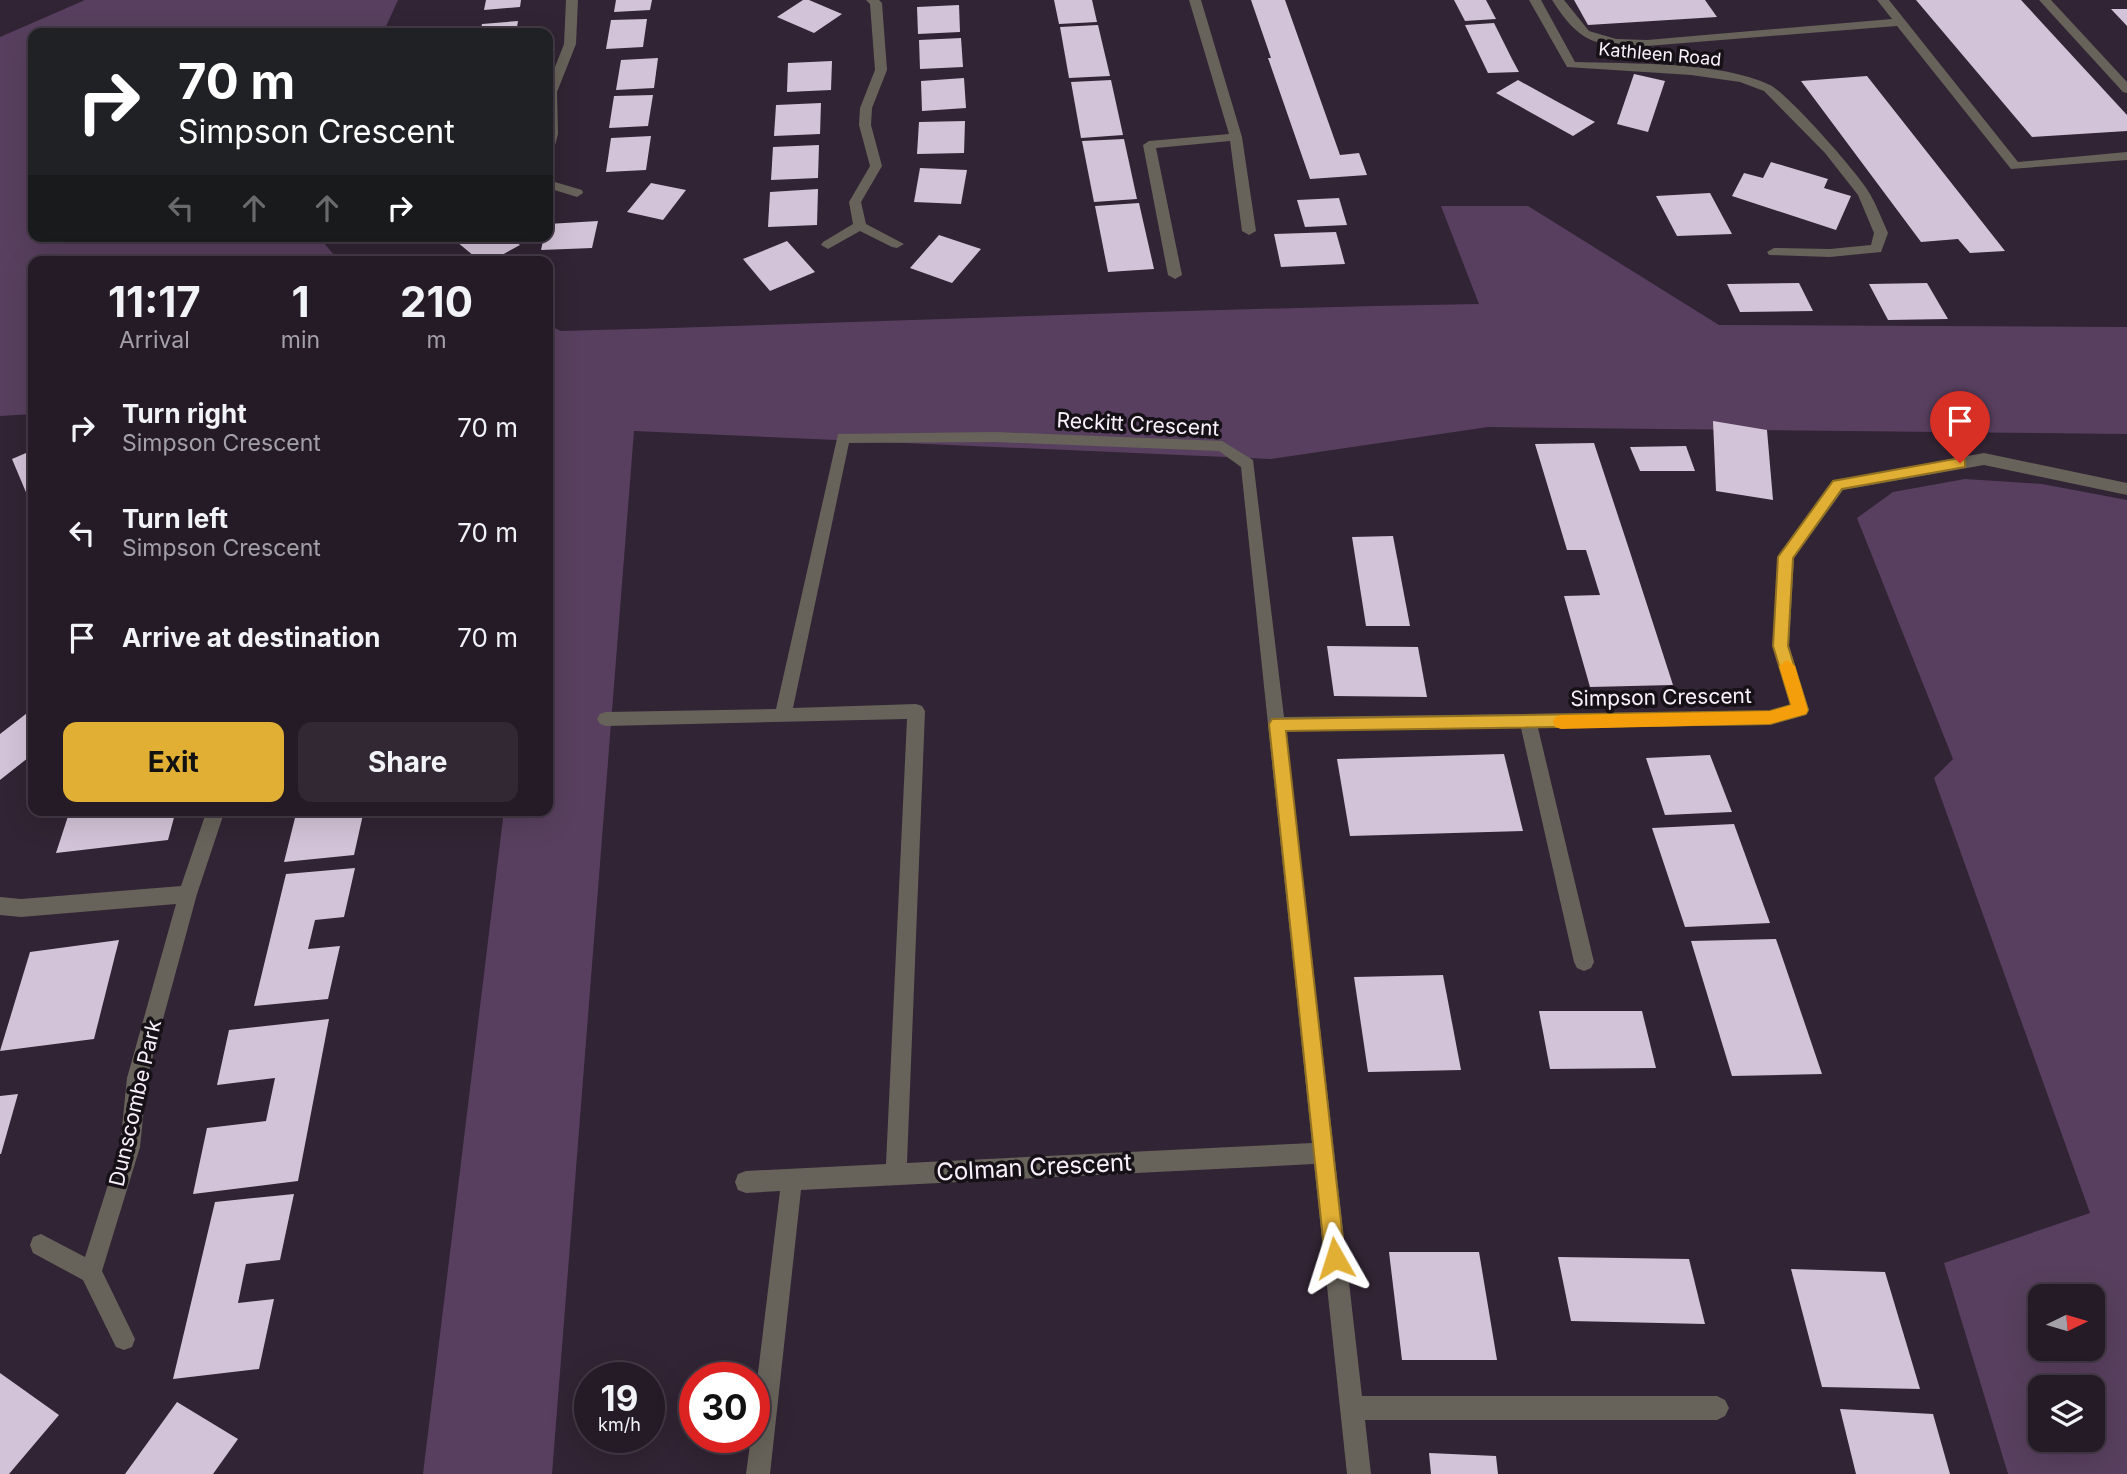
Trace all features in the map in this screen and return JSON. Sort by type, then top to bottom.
[{"type":"street","points":[[553,87],[570,44],[572,0]]},
{"type":"street","points":[[860,226],[855,202],[876,166],[864,125],[866,108],[881,70],[876,4],[872,0]]},
{"type":"street","points":[[1195,0],[1236,137],[1249,231]]},
{"type":"street","name":"Kathleen Road","points":[[1535,0],[1571,65],[1691,71],[1742,79],[1768,88],[1829,150],[1864,194],[1881,233],[1876,249],[1830,253],[1774,253]]},
{"type":"street","points":[[1558,0],[1570,22],[1580,32],[1592,39],[1610,42],[1647,43],[1901,22]]},
{"type":"street","points":[[1883,0],[2015,166],[2127,156]]},
{"type":"street","points":[[2045,0],[2127,89]]},
{"type":"street","points":[[1175,275],[1149,145],[1236,137]]},
{"type":"street","points":[[553,186],[577,193]]},
{"type":"street","points":[[860,226],[897,244]]},
{"type":"street","points":[[828,245],[860,226]]},
{"type":"street","name":"Reckitt Crescent","points":[[783,716],[843,438],[995,437],[1222,446],[1248,464],[1277,724]]},
{"type":"street","name":"Simpson Crescent","points":[[1277,724],[1770,718],[1800,710],[1781,646],[1786,557],[1838,485],[1984,459],[2127,489]]},
{"type":"street","points":[[606,719],[916,711],[897,1174]]},
{"type":"street","points":[[1528,723],[1584,962]]},
{"type":"street","points":[[1277,724],[1359,1474]]},
{"type":"street","name":"Dunscombe Park","points":[[91,1272],[130,1147],[137,1078],[188,894],[214,816]]},
{"type":"street","points":[[0,906],[21,908],[188,894]]},
{"type":"street","name":"Colman Crescent","points":[[746,1182],[1323,1153]]},
{"type":"street","points":[[758,1474],[792,1180]]},
{"type":"street","points":[[41,1245],[91,1272],[124,1339]]},
{"type":"street","points":[[1352,1408],[1717,1408]]},
{"type":"shaded area","points":[[85,0],[398,0],[385,28],[28,28],[28,242],[323,242],[335,256],[28,256],[28,414],[0,416],[0,37]]},
{"type":"shaded area","points":[[1441,206],[1528,206],[1719,325],[2127,327],[2127,434],[1488,427],[1271,459],[634,431],[552,1474],[423,1474],[503,816],[553,816],[553,327],[561,331],[1479,304]]},
{"type":"shaded area","points":[[1965,479],[2042,484],[2127,500],[2127,1474],[2008,1474],[1944,1263],[2090,1213],[1934,778],[1953,759],[1857,518],[1893,492]]},
{"type":"building","points":[[486,0],[521,0],[520,7],[484,10]]},
{"type":"building","points":[[616,0],[652,0],[650,10],[614,12]]},
{"type":"building","points":[[803,0],[842,14],[814,33],[777,17]]},
{"type":"building","points":[[1054,0],[1092,0],[1097,22],[1059,24]]},
{"type":"building","points":[[1251,0],[1285,0],[1340,155],[1359,153],[1367,175],[1310,179]]},
{"type":"building","points":[[1454,0],[1486,0],[1496,19],[1465,21]]},
{"type":"building","points":[[1574,0],[1705,0],[1717,17],[1588,25]]},
{"type":"building","points":[[1916,0],[2021,0],[2127,115],[2127,131],[2032,137]]},
{"type":"building","points":[[959,5],[960,32],[918,34],[917,7]]},
{"type":"building","points":[[2111,9],[2127,9],[2127,26]]},
{"type":"building","points":[[647,19],[643,47],[606,49],[611,20]]},
{"type":"building","points":[[518,21],[517,28],[481,28],[482,24]]},
{"type":"building","points":[[1494,23],[1519,72],[1488,73],[1465,25]]},
{"type":"building","points":[[1098,25],[1110,76],[1069,78],[1060,27]]},
{"type":"building","points":[[961,38],[963,67],[920,69],[919,40]]},
{"type":"building","points":[[658,58],[654,88],[616,90],[621,60]]},
{"type":"building","points":[[832,61],[831,90],[787,92],[788,63]]},
{"type":"building","points":[[1634,74],[1665,81],[1648,132],[1617,124]]},
{"type":"building","points":[[1867,76],[2005,251],[1970,253],[1958,239],[1921,242],[1801,81]]},
{"type":"building","points":[[964,78],[966,108],[922,111],[921,81]]},
{"type":"building","points":[[1111,80],[1123,135],[1081,138],[1071,82]]},
{"type":"building","points":[[1518,80],[1595,122],[1573,136],[1496,93]]},
{"type":"building","points":[[653,95],[648,126],[609,128],[614,96]]},
{"type":"building","points":[[821,103],[820,134],[774,136],[776,105]]},
{"type":"building","points":[[965,121],[964,153],[917,154],[919,122]]},
{"type":"building","points":[[651,136],[646,170],[606,172],[611,138]]},
{"type":"building","points":[[1124,139],[1137,199],[1094,202],[1082,141]]},
{"type":"building","points":[[819,145],[818,178],[771,180],[773,147]]},
{"type":"building","points":[[1771,162],[1828,179],[1824,188],[1851,196],[1836,230],[1732,196],[1744,173],[1763,178]]},
{"type":"building","points":[[920,168],[967,170],[961,204],[914,202]]},
{"type":"building","points":[[651,183],[686,190],[663,220],[627,212]]},
{"type":"building","points":[[818,189],[817,225],[768,227],[770,192]]},
{"type":"building","points":[[1710,193],[1732,234],[1677,236],[1656,196]]},
{"type":"building","points":[[1339,198],[1347,225],[1305,227],[1297,200]]},
{"type":"building","points":[[1139,203],[1154,269],[1108,272],[1095,206]]},
{"type":"building","points":[[598,221],[592,248],[541,250],[543,242],[553,242],[553,224]]},
{"type":"building","points":[[1336,232],[1345,264],[1281,267],[1274,234]]},
{"type":"building","points":[[939,235],[981,249],[952,283],[910,268]]},
{"type":"building","points":[[787,241],[815,272],[770,291],[743,259]]},
{"type":"building","points":[[457,242],[516,242],[520,245],[500,256],[474,256]]},
{"type":"building","points":[[1799,283],[1813,311],[1740,312],[1727,284]]},
{"type":"building","points":[[1927,283],[1948,319],[1888,320],[1869,284]]},
{"type":"building","points":[[1713,421],[1767,430],[1773,500],[1716,491]]},
{"type":"building","points":[[1594,443],[1673,685],[1590,687],[1564,596],[1600,595],[1586,550],[1567,550],[1535,444]]},
{"type":"building","points":[[1686,446],[1695,471],[1640,471],[1630,447]]},
{"type":"building","points":[[28,452],[28,497],[12,459]]},
{"type":"building","points":[[1393,536],[1410,626],[1366,626],[1352,537]]},
{"type":"building","points":[[1327,646],[1418,647],[1427,697],[1334,696]]},
{"type":"building","points":[[28,712],[28,758],[0,780],[0,734]]},
{"type":"building","points":[[1504,754],[1523,831],[1350,836],[1337,759]]},
{"type":"building","points":[[1710,755],[1732,812],[1665,815],[1646,758]]},
{"type":"building","points":[[68,816],[174,816],[168,840],[56,853]]},
{"type":"building","points":[[296,816],[363,816],[354,855],[284,862]]},
{"type":"building","points":[[1734,824],[1770,923],[1685,927],[1652,828]]},
{"type":"building","points":[[355,868],[344,917],[315,920],[308,949],[340,946],[328,999],[254,1006],[286,874]]},
{"type":"building","points":[[1776,939],[1822,1074],[1732,1076],[1691,941]]},
{"type":"building","points":[[119,940],[94,1039],[0,1051],[30,952]]},
{"type":"building","points":[[1443,975],[1461,1070],[1368,1072],[1354,977]]},
{"type":"building","points":[[1539,1011],[1642,1011],[1656,1068],[1550,1069]]},
{"type":"building","points":[[329,1019],[298,1181],[193,1194],[207,1128],[266,1121],[275,1078],[217,1085],[229,1030]]},
{"type":"building","points":[[18,1094],[1,1154],[0,1154],[0,1096]]},
{"type":"building","points":[[294,1194],[280,1260],[246,1264],[238,1303],[274,1299],[259,1369],[173,1379],[215,1202]]},
{"type":"building","points":[[1389,1252],[1479,1252],[1497,1360],[1402,1360]]},
{"type":"building","points":[[1558,1257],[1689,1259],[1705,1324],[1571,1321]]},
{"type":"building","points":[[1791,1269],[1885,1272],[1920,1389],[1822,1387]]},
{"type":"building","points":[[0,1373],[59,1415],[9,1474],[0,1474]]},
{"type":"building","points":[[177,1402],[238,1439],[213,1474],[125,1474]]},
{"type":"building","points":[[1840,1409],[1933,1414],[1950,1474],[1856,1474]]},
{"type":"building","points":[[1429,1453],[1496,1456],[1498,1474],[1431,1474]]},
{"type":"slow traffic","points":[[1561,722],[1770,718],[1800,710],[1787,666]]},
{"type":"route","points":[[1335,1258],[1277,724],[1770,718],[1800,710],[1781,646],[1786,557],[1838,485],[1960,463]]}]
